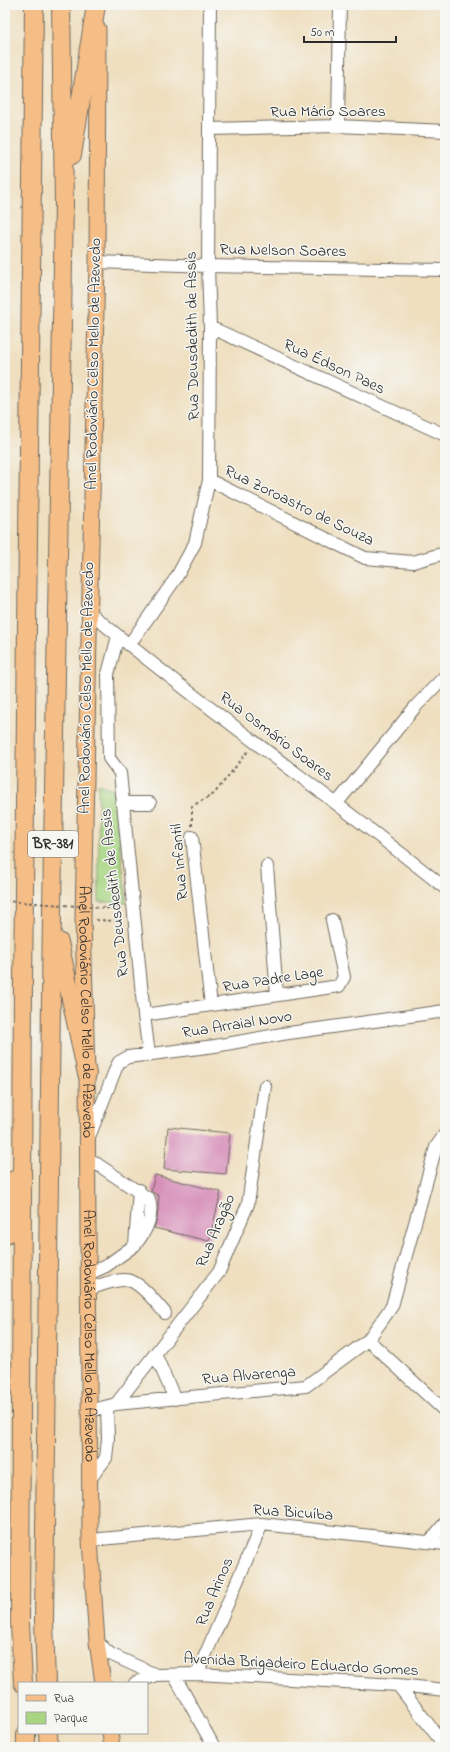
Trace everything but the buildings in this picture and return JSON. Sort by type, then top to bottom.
[{"type":"highway","points":[[31,5],[35,24]]},
{"type":"highway","name":"BR-381","points":[[23,1682],[20,1623],[23,1122],[34,5]]},
{"type":"highway","name":"Anel Rodoviário Celso Mello de Azevedo","points":[[46,1682],[44,1620],[52,910],[64,203],[61,5]]},
{"type":"highway","points":[[64,203],[97,5]]},
{"type":"highway","points":[[52,910],[87,1074]]},
{"type":"highway","points":[[5,1235],[23,1122]]},
{"type":"highway","points":[[26,1734],[26,1747]]},
{"type":"highway","points":[[48,1734],[49,1747]]},
{"type":"main road","name":"Anel Rodoviário Celso Mello de Azevedo","points":[[97,5],[97,262],[88,611],[83,919],[88,1141],[90,1540],[97,1642],[103,1682]]},
{"type":"main road","points":[[110,1734],[112,1747]]},
{"type":"street","name":"Rua Deusdedith de Assis","points":[[129,645],[176,578],[195,543],[209,480],[210,327],[208,266],[210,5]]},
{"type":"street","points":[[338,126],[340,5]]},
{"type":"street","name":"Rua Mário Soares","points":[[210,128],[338,126],[445,131]]},
{"type":"street","name":"Rua Nelson Soares","points":[[97,262],[208,266],[445,270]]},
{"type":"street","name":"Rua Édson Paes","points":[[210,327],[445,435]]},
{"type":"street","name":"Rua Zoroastro de Souza","points":[[209,480],[365,558],[413,562],[445,553]]},
{"type":"street","name":"Rua Osmário Soares","points":[[88,611],[129,645],[444,886]]},
{"type":"street","name":"Rua Deusdedith de Assis","points":[[118,636],[108,674],[109,758],[120,774],[149,1055]]},
{"type":"street","points":[[337,803],[416,706],[445,676]]},
{"type":"street","points":[[122,803],[150,803]]},
{"type":"street","name":"Rua Infantil","points":[[192,837],[211,1005]]},
{"type":"street","points":[[267,866],[276,995]]},
{"type":"street","name":"Rua Padre Lage","points":[[144,1015],[339,986],[344,977],[332,920]]},
{"type":"street","name":"Rua Arraial Novo","points":[[88,1141],[120,1062],[128,1057],[215,1046],[282,1034],[445,1011]]},
{"type":"street","name":"Rua Aragão","points":[[111,1405],[155,1354],[219,1272],[248,1204],[265,1086]]},
{"type":"street","name":"Rua Alvarenga","points":[[89,1411],[111,1405],[306,1386],[368,1340],[392,1306],[436,1146],[445,1134]]},
{"type":"street","points":[[88,1158],[103,1170],[139,1190],[135,1245],[106,1266],[88,1274]]},
{"type":"street","points":[[88,1289],[122,1280],[130,1280],[139,1286],[166,1313]]},
{"type":"street","points":[[368,1340],[445,1411]]},
{"type":"street","points":[[155,1354],[175,1399]]},
{"type":"street","points":[[90,1479],[106,1458],[111,1405]]},
{"type":"street","name":"Rua Bicuíba","points":[[90,1540],[262,1524],[445,1544]]},
{"type":"street","name":"Rua Arinos","points":[[197,1674],[262,1524]]},
{"type":"street","points":[[430,1542],[445,1524]]},
{"type":"street","name":"Avenida Brigadeiro Eduardo Gomes","points":[[97,1642],[110,1654],[156,1675]]},
{"type":"street","name":"Avenida Brigadeiro Eduardo Gomes","points":[[138,1682],[156,1675],[197,1674],[398,1685],[445,1690]]},
{"type":"street","points":[[174,1675],[214,1747]]},
{"type":"street","points":[[398,1685],[445,1746]]},
{"type":"path","name":"Rua Infantil","points":[[192,837],[192,806],[214,794],[255,742]]},
{"type":"path","points":[[5,902],[114,909],[116,921],[83,919]]},
{"type":"green space","points":[[98,784],[113,789],[127,903],[99,902]]}]
